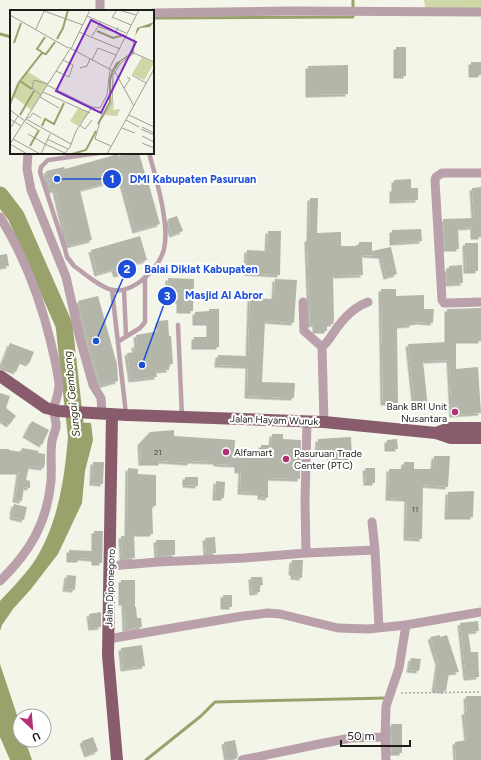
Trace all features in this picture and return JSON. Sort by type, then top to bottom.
[{"type":"main road","points":[[0,376],[38,402],[56,411]]},
{"type":"main road","name":"Jalan Hayam Wuruk","points":[[56,411],[324,422],[436,433],[451,438],[481,438]]},
{"type":"main road","name":"Jalan Diponegoro","points":[[104,414],[110,566],[108,639],[109,671],[117,760]]},
{"type":"main road","name":"Jalan Hayam Wuruk","points":[[436,433],[450,428],[481,428]]},
{"type":"street","points":[[154,13],[291,10],[481,12]]},
{"type":"street","points":[[28,154],[27,169],[31,190],[66,277],[80,340],[94,387],[101,398],[104,414]]},
{"type":"street","points":[[481,173],[442,173],[436,177],[435,180],[442,300],[444,303],[481,302]]},
{"type":"street","points":[[0,217],[14,239],[43,309],[54,355],[59,386],[56,426],[52,441],[51,480],[48,505],[42,523],[29,547],[12,569],[0,581]]},
{"type":"street","points":[[303,302],[304,331],[322,347],[324,422]]},
{"type":"street","points":[[322,347],[327,343],[338,326],[352,311],[368,302]]},
{"type":"street","points":[[306,553],[305,501],[307,421]]},
{"type":"street","points":[[372,522],[379,628]]},
{"type":"street","points":[[110,566],[375,550]]},
{"type":"street","points":[[108,639],[235,617],[268,613],[280,614],[338,628],[368,630],[481,612]]},
{"type":"street","points":[[386,760],[386,706],[399,668],[406,625]]},
{"type":"street","points":[[242,760],[351,738],[385,737]]},
{"type":"lane","points":[[92,154],[48,160],[41,167],[40,172],[70,263],[101,285],[112,290],[124,290],[132,287],[145,277],[156,264],[164,250],[163,207],[149,154]]},
{"type":"lane","points":[[119,340],[140,328],[145,322],[145,277]]},
{"type":"lane","points":[[112,290],[119,340],[122,386],[127,415]]},
{"type":"lane","points":[[124,290],[126,336]]},
{"type":"lane","points":[[178,325],[182,417]]},
{"type":"path","points":[[391,693],[481,692]]},
{"type":"shaded area","points":[[424,0],[481,0],[481,12],[426,11]]},
{"type":"shaded area","points":[[69,422],[91,423],[93,440],[85,471],[82,503],[58,554],[31,589],[13,609],[2,625],[0,631],[0,601],[20,580],[33,563],[52,525],[64,474]]},
{"type":"shaded area","points":[[0,664],[15,708],[12,708],[12,748],[28,748],[32,760],[10,760],[0,737]]},
{"type":"building","points":[[396,47],[406,47],[406,76],[396,76]]},
{"type":"building","points":[[471,62],[481,62],[481,75],[471,75]]},
{"type":"building","points":[[348,65],[348,94],[308,95],[308,66]]},
{"type":"building","points":[[118,154],[118,156],[126,154],[139,154],[160,224],[135,231],[121,179],[80,190],[92,240],[68,246],[55,190],[50,191],[46,171],[64,167],[65,169]]},
{"type":"building","points":[[411,179],[411,188],[418,188],[418,200],[392,201],[394,180]]},
{"type":"building","points":[[481,187],[481,237],[473,237],[473,227],[458,228],[459,249],[445,249],[443,219],[474,218],[472,188]]},
{"type":"building","points":[[310,198],[318,198],[317,233],[341,232],[341,246],[359,246],[359,242],[372,242],[372,251],[391,247],[397,274],[386,277],[381,256],[362,255],[363,275],[333,276],[334,321],[333,324],[327,324],[327,331],[315,331],[315,324],[310,325],[307,239],[309,239]]},
{"type":"building","points":[[177,216],[183,231],[172,235],[168,219]]},
{"type":"building","points":[[421,229],[422,241],[392,243],[392,230]]},
{"type":"building","points":[[268,231],[281,231],[280,275],[246,273],[247,250],[267,251]]},
{"type":"building","points":[[140,236],[147,260],[131,265],[133,271],[116,275],[114,269],[97,274],[91,250]]},
{"type":"building","points":[[465,243],[478,243],[478,271],[466,271]]},
{"type":"building","points":[[7,254],[9,266],[0,267],[0,255]]},
{"type":"building","points":[[462,265],[463,283],[447,284],[446,269],[449,269],[449,266]]},
{"type":"building","points":[[168,278],[194,279],[193,311],[179,311],[179,301],[167,301]]},
{"type":"building","points":[[275,279],[297,280],[294,323],[265,321],[262,382],[295,383],[294,398],[247,396],[248,366],[217,365],[218,355],[248,356],[250,298],[274,299]]},
{"type":"building","points":[[381,289],[396,289],[396,296],[424,295],[424,309],[434,309],[433,323],[420,322],[412,323],[412,325],[397,326],[398,403],[383,403]]},
{"type":"building","points":[[98,296],[117,364],[118,381],[100,386],[86,338],[78,301]]},
{"type":"building","points":[[481,308],[481,341],[456,341],[456,369],[478,367],[481,413],[452,415],[449,360],[423,361],[428,408],[415,409],[408,344],[447,342],[447,309]]},
{"type":"building","points":[[209,309],[219,309],[219,347],[194,347],[194,337],[209,337],[209,323],[195,323],[195,312],[209,311]]},
{"type":"building","points":[[168,320],[173,364],[169,364],[169,370],[156,371],[157,377],[131,380],[127,353],[135,352],[134,345],[137,345],[136,335],[159,331],[158,321]]},
{"type":"building","points":[[10,343],[34,352],[29,364],[21,361],[16,372],[1,366]]},
{"type":"building","points":[[0,393],[10,396],[6,408],[16,416],[9,425],[2,420],[0,421]]},
{"type":"building","points":[[32,421],[49,430],[42,445],[25,435]]},
{"type":"building","points":[[174,430],[174,436],[235,440],[234,457],[261,458],[261,445],[271,445],[272,434],[283,434],[283,439],[301,440],[300,479],[268,478],[268,498],[260,497],[260,493],[240,492],[241,471],[237,471],[237,465],[216,464],[216,462],[190,461],[190,463],[161,461],[161,463],[141,463],[140,443],[150,432]]},
{"type":"building","points":[[351,437],[352,458],[330,459],[329,454],[317,452],[318,439]]},
{"type":"building","points":[[397,439],[398,449],[387,449],[387,440]]},
{"type":"building","points":[[22,448],[39,451],[38,453],[45,454],[45,462],[44,468],[29,466],[26,480],[30,481],[30,488],[24,487],[22,501],[15,500],[19,472],[0,472],[0,449],[9,449],[21,452]]},
{"type":"building","points":[[434,456],[450,456],[448,487],[423,485],[422,539],[406,538],[407,499],[388,498],[389,469],[403,469],[404,462],[414,462],[414,469],[433,469]]},
{"type":"building","points":[[93,462],[104,462],[103,484],[92,483]]},
{"type":"building","points":[[128,468],[138,469],[138,474],[156,475],[156,506],[152,506],[153,534],[134,534],[135,558],[122,559],[121,536],[127,536]]},
{"type":"building","points":[[365,468],[375,468],[375,483],[366,483]]},
{"type":"building","points":[[185,477],[198,477],[198,486],[185,485]]},
{"type":"building","points":[[216,481],[225,482],[224,498],[215,498]]},
{"type":"building","points":[[474,491],[473,517],[447,517],[448,492]]},
{"type":"building","points":[[14,504],[27,507],[24,520],[12,517]]},
{"type":"building","points":[[94,531],[103,531],[102,563],[94,563],[94,559],[80,558],[80,560],[69,560],[69,550],[94,551]]},
{"type":"building","points":[[215,537],[216,553],[206,554],[205,538]]},
{"type":"building","points":[[156,540],[175,540],[175,555],[157,556]]},
{"type":"building","points":[[292,560],[303,560],[302,578],[293,577],[293,573],[291,573]]},
{"type":"building","points":[[67,575],[76,576],[75,590],[65,589]]},
{"type":"building","points":[[251,577],[262,577],[263,585],[260,585],[260,592],[252,593]]},
{"type":"building","points":[[121,580],[135,580],[135,607],[137,618],[141,618],[142,627],[125,630],[124,603],[121,603]]},
{"type":"building","points":[[223,595],[232,595],[232,607],[223,607]]},
{"type":"building","points":[[101,612],[101,627],[91,628],[89,614]]},
{"type":"building","points":[[478,621],[479,631],[468,632],[471,652],[478,652],[479,677],[466,678],[460,623]]},
{"type":"building","points":[[440,635],[440,637],[447,635],[459,672],[449,673],[446,691],[434,690],[438,663],[430,637]]},
{"type":"building","points":[[142,645],[145,666],[123,669],[121,648]]},
{"type":"building","points":[[411,658],[421,659],[419,671],[409,670]]},
{"type":"building","points":[[466,696],[481,696],[481,760],[456,760],[455,742],[467,740],[464,712],[467,712]]},
{"type":"building","points":[[391,724],[402,724],[402,753],[392,753]]},
{"type":"building","points":[[93,737],[98,751],[87,755],[82,741]]},
{"type":"building","points":[[235,740],[238,756],[236,759],[227,760],[224,742]]},
{"type":"waterway","points":[[154,18],[353,17],[353,0]]},
{"type":"waterway","points":[[0,34],[10,37]]},
{"type":"waterway","name":"Sungai Gembong","points":[[0,195],[16,216],[64,325],[77,444]]},
{"type":"waterway","points":[[146,760],[201,716],[215,702],[386,698]]},
{"type":"place","name":"DMI Kabupaten Pasuruan","points":[[57,179]]},
{"type":"place","name":"Balai Diklat Kabupaten","points":[[96,341]]},
{"type":"place","name":"Masjid Al Abror","points":[[142,365]]},
{"type":"place","name":"Bank BRI Unit Nusantara","points":[[455,412]]},
{"type":"place","name":"Alfamart","points":[[226,452]]},
{"type":"place","name":"Pasuruan Trade Center (PTC)","points":[[286,459]]}]
